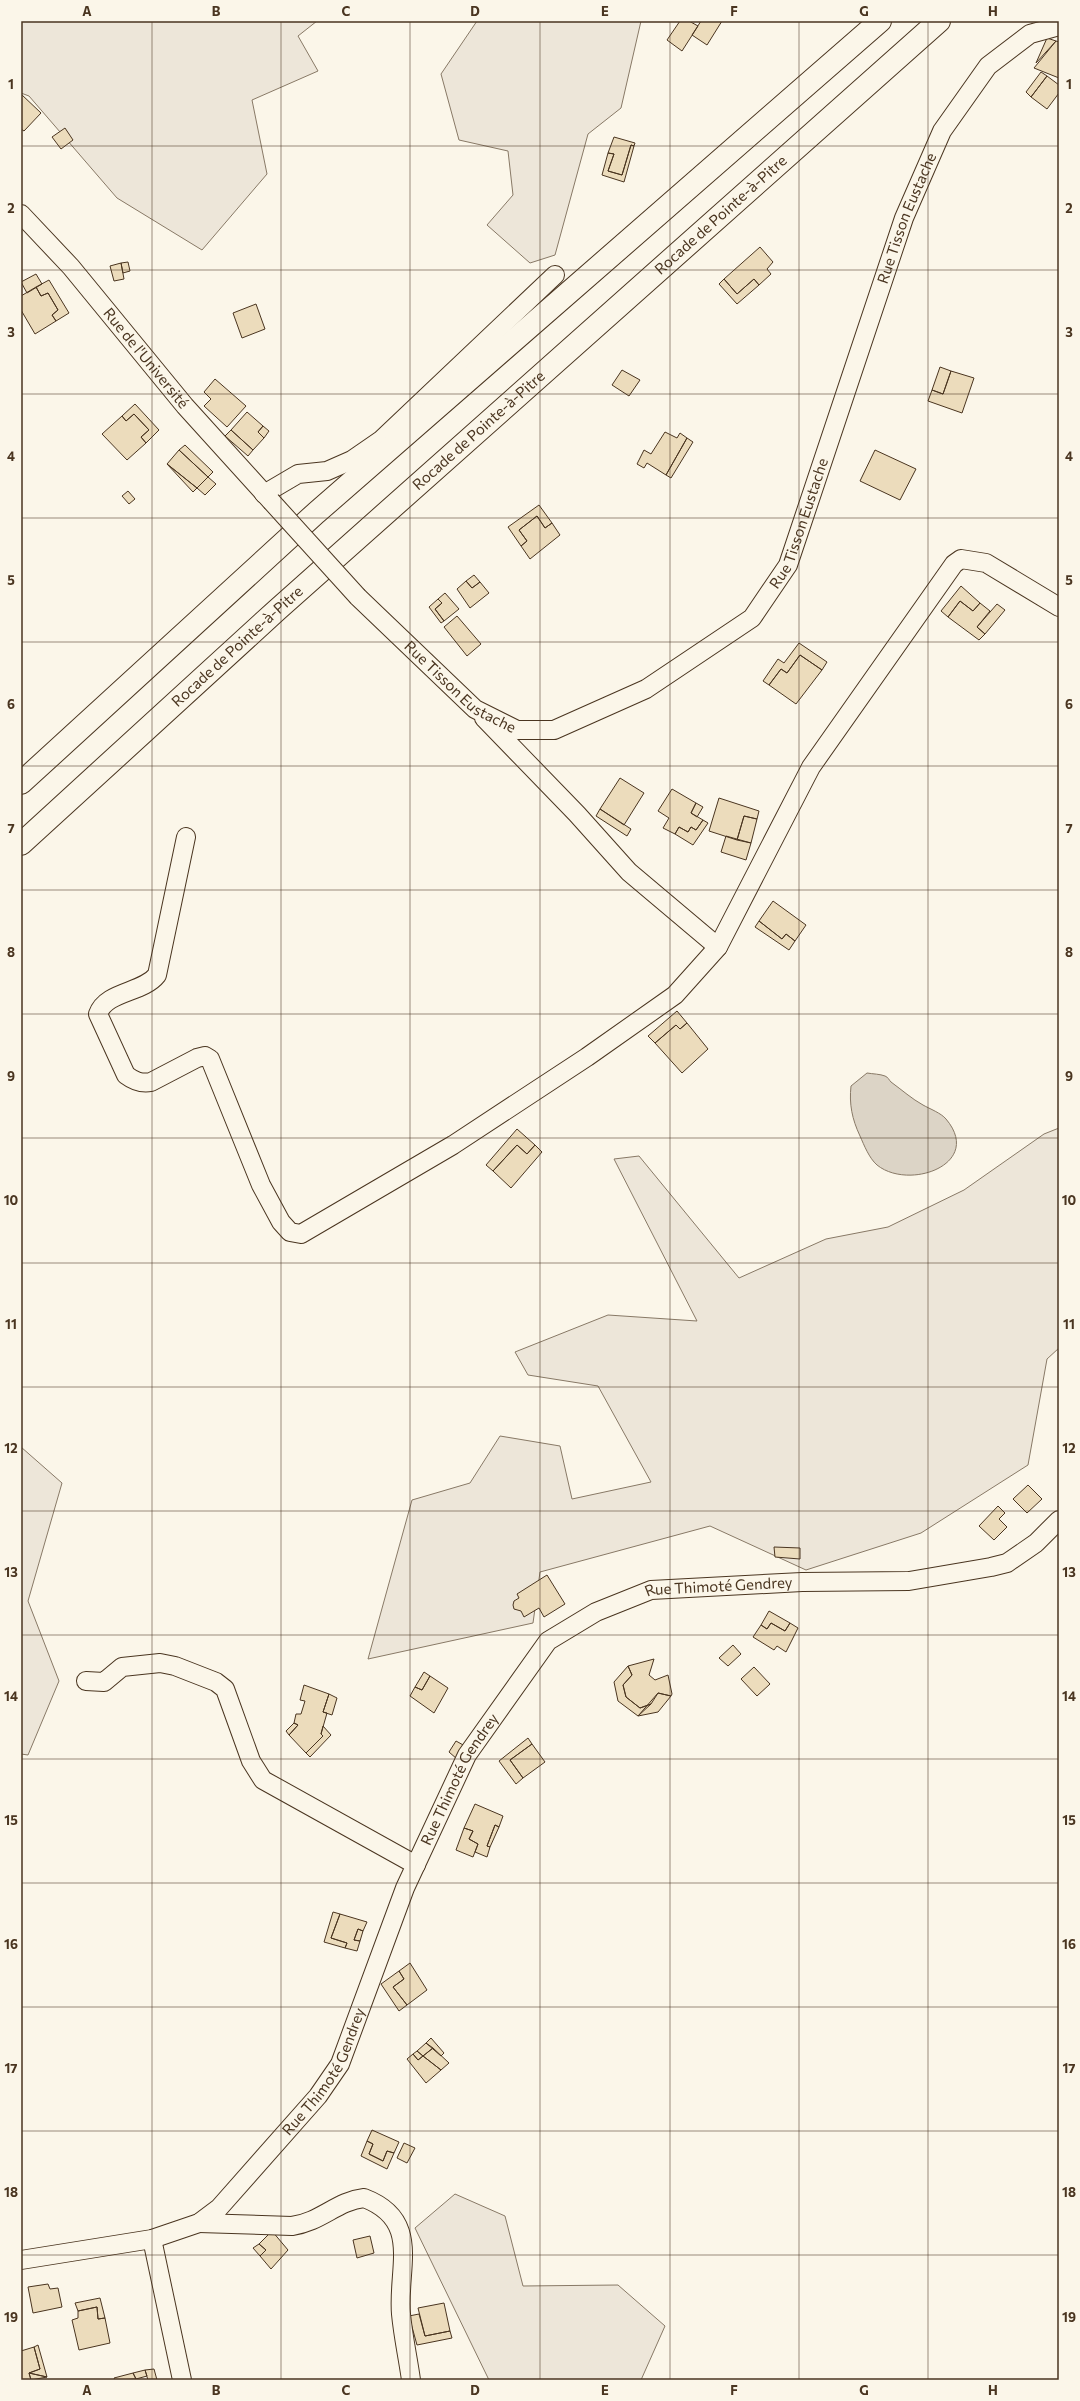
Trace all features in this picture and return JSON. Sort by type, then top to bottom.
[{"type":"highway","points":[[21,783],[316,513],[880,21]]},
{"type":"highway","name":"Rocade de Pointe-à-Pitre","points":[[23,843],[277,610],[939,21]]},
{"type":"street","name":"Rue Tisson Eustache","points":[[358,597],[475,709],[517,730],[554,730],[646,689],[752,618],[788,564],[904,218],[942,131],[988,66],[1030,34],[1059,26]]},
{"type":"street","name":"Rue de l'Université","points":[[21,214],[71,267],[185,406],[358,597]]},
{"type":"street","points":[[268,497],[298,474],[327,471],[352,460],[381,440],[555,275]]},
{"type":"street","points":[[186,837],[157,975],[145,985],[110,1000],[100,1008],[98,1014],[126,1074],[133,1080],[143,1084],[151,1082],[197,1058],[205,1056],[210,1059],[261,1185],[281,1222],[290,1232],[301,1234],[427,1160],[587,1057],[675,995],[718,947],[811,767],[954,564],[961,560],[986,563],[1059,607]]},
{"type":"street","points":[[475,709],[577,814],[629,872],[718,947]]},
{"type":"street","name":"Rue Thimoté Gendrey","points":[[21,2260],[152,2239],[199,2223],[219,2208],[318,2096],[340,2064],[405,1888],[467,1755],[548,1641],[596,1612],[651,1590],[802,1582],[909,1581],[991,1567],[1007,1563],[1036,1543],[1059,1520]]},
{"type":"street","points":[[86,1681],[104,1682],[122,1667],[160,1663],[175,1666],[216,1682],[225,1689],[251,1761],[263,1780],[416,1865]]},
{"type":"street","points":[[199,2223],[292,2226],[308,2224],[344,2202],[354,2199],[364,2198],[375,2202],[394,2218],[404,2243],[401,2313],[411,2380]]},
{"type":"street","points":[[152,2239],[182,2380]]},
{"type":"shaded area","points":[[21,21],[317,21],[298,36],[318,71],[252,100],[267,174],[202,250],[117,198],[29,96],[21,93]]},
{"type":"shaded area","points":[[477,21],[641,21],[621,108],[588,134],[555,255],[530,263],[487,225],[513,195],[508,151],[459,140],[441,74]]},
{"type":"shaded area","points":[[867,1073],[886,1076],[891,1082],[911,1097],[946,1119],[955,1135],[956,1149],[949,1160],[938,1169],[923,1174],[907,1175],[891,1172],[874,1162],[857,1130],[850,1099],[851,1086]]},
{"type":"shaded area","points":[[1059,1128],[1059,1348],[1047,1359],[1028,1465],[921,1533],[806,1570],[710,1526],[540,1572],[533,1623],[368,1659],[412,1500],[470,1483],[500,1436],[560,1446],[572,1499],[651,1482],[598,1386],[528,1375],[515,1352],[608,1315],[697,1321],[614,1159],[639,1156],[739,1278],[826,1239],[888,1227],[964,1190],[1044,1134]]},
{"type":"shaded area","points":[[21,1447],[62,1483],[28,1601],[59,1681],[28,1755],[21,1754]]},
{"type":"shaded area","points":[[455,2194],[505,2216],[523,2286],[618,2285],[665,2326],[641,2380],[489,2380],[415,2228]]},
{"type":"building","points":[[680,21],[689,21],[698,26],[682,51],[667,40]]},
{"type":"building","points":[[701,21],[722,21],[707,45],[692,35]]},
{"type":"building","points":[[1047,38],[1056,41],[1036,63]]},
{"type":"building","points":[[1056,41],[1059,42],[1059,78],[1034,68]]},
{"type":"building","points":[[1041,72],[1047,76],[1031,97],[1026,92]]},
{"type":"building","points":[[1047,76],[1059,85],[1059,93],[1047,109],[1031,97]]},
{"type":"building","points":[[21,94],[41,113],[24,131],[21,129]]},
{"type":"building","points":[[65,128],[73,140],[61,149],[52,137]]},
{"type":"building","points":[[614,137],[635,143],[634,146],[631,145],[622,175],[608,171],[614,154],[608,153]]},
{"type":"building","points":[[631,145],[634,146],[624,182],[602,175],[608,153],[614,154],[608,171],[622,175]]},
{"type":"building","points":[[760,247],[773,262],[767,269],[771,274],[759,285],[754,279],[737,294],[724,279]]},
{"type":"building","points":[[128,262],[130,271],[123,273],[121,263]]},
{"type":"building","points":[[121,263],[124,279],[114,281],[110,266]]},
{"type":"building","points":[[36,274],[42,284],[27,293],[21,282]]},
{"type":"building","points":[[724,279],[737,294],[754,279],[759,285],[737,304],[719,284]]},
{"type":"building","points":[[49,280],[69,313],[56,321],[52,315],[58,310],[48,293],[41,296],[36,287]]},
{"type":"building","points":[[36,287],[41,296],[48,293],[58,310],[52,315],[56,321],[35,334],[21,310],[21,296]]},
{"type":"building","points":[[256,304],[265,329],[242,338],[233,313]]},
{"type":"building","points":[[940,367],[951,371],[943,394],[932,390]]},
{"type":"building","points":[[622,370],[640,380],[629,396],[612,385]]},
{"type":"building","points":[[951,371],[974,378],[962,413],[928,401],[932,390],[943,394]]},
{"type":"building","points":[[215,379],[246,406],[227,427],[204,406],[211,399],[204,392]]},
{"type":"building","points":[[135,404],[159,430],[146,443],[141,437],[149,430],[134,414],[126,421],[122,416]]},
{"type":"building","points":[[247,412],[263,426],[258,432],[264,438],[253,450],[231,430]]},
{"type":"building","points":[[134,414],[149,430],[141,437],[146,443],[127,460],[102,434],[122,416],[126,421]]},
{"type":"building","points":[[263,426],[269,431],[264,438],[258,432]]},
{"type":"building","points":[[231,430],[253,450],[248,456],[225,436]]},
{"type":"building","points":[[665,432],[677,438],[680,433],[687,438],[666,475],[647,463],[644,468],[637,464],[644,450],[651,454]]},
{"type":"building","points":[[687,438],[693,442],[671,478],[666,475]]},
{"type":"building","points":[[185,445],[213,472],[208,477],[179,450]]},
{"type":"building","points":[[179,450],[208,477],[197,488],[167,464]]},
{"type":"building","points":[[875,450],[916,469],[900,500],[860,481]]},
{"type":"building","points":[[167,464],[197,488],[193,492]]},
{"type":"building","points":[[208,477],[216,484],[205,495],[197,488]]},
{"type":"building","points":[[128,491],[135,499],[129,504],[122,496]]},
{"type":"building","points":[[539,505],[552,523],[545,528],[537,516],[519,530],[527,541],[521,546],[508,527]]},
{"type":"building","points":[[537,516],[545,528],[552,523],[560,535],[530,559],[521,546],[527,541],[519,530]]},
{"type":"building","points":[[474,575],[480,582],[472,588],[466,581]]},
{"type":"building","points":[[466,581],[472,588],[480,582],[489,593],[470,608],[457,589]]},
{"type":"building","points":[[961,586],[980,603],[973,611],[960,601],[948,617],[941,611]]},
{"type":"building","points":[[445,593],[459,609],[444,621],[435,609],[442,603],[438,599]]},
{"type":"building","points":[[438,599],[442,603],[435,609],[444,621],[441,623],[429,607]]},
{"type":"building","points":[[960,601],[973,611],[980,603],[990,611],[977,627],[985,634],[979,640],[948,617]]},
{"type":"building","points":[[997,604],[1005,610],[985,634],[977,627]]},
{"type":"building","points":[[457,616],[481,644],[467,656],[444,627]]},
{"type":"building","points":[[799,643],[827,662],[822,670],[800,655],[787,673],[781,669],[769,685],[763,681],[778,659],[784,663]]},
{"type":"building","points":[[800,655],[822,670],[796,704],[769,685],[781,669],[787,673]]},
{"type":"building","points":[[620,778],[644,793],[624,825],[600,809]]},
{"type":"building","points":[[672,789],[696,803],[691,813],[703,820],[696,830],[691,827],[688,832],[679,827],[675,834],[663,828],[669,818],[658,811]]},
{"type":"building","points":[[719,798],[759,811],[757,819],[744,816],[737,840],[709,831]]},
{"type":"building","points":[[696,803],[703,807],[697,817],[691,813]]},
{"type":"building","points":[[600,809],[631,829],[627,836],[596,816]]},
{"type":"building","points":[[744,816],[757,819],[751,843],[737,840]]},
{"type":"building","points":[[703,820],[708,823],[693,845],[675,834],[679,827],[688,832],[691,827],[696,830]]},
{"type":"building","points":[[726,836],[751,843],[746,860],[721,852]]},
{"type":"building","points":[[773,901],[806,925],[795,941],[786,934],[782,939],[759,921]]},
{"type":"building","points":[[759,921],[782,939],[786,934],[795,941],[789,950],[755,927]]},
{"type":"building","points":[[677,1011],[687,1023],[680,1029],[676,1025],[655,1043],[648,1036]]},
{"type":"building","points":[[687,1023],[708,1049],[682,1073],[655,1043],[676,1025],[680,1029]]},
{"type":"building","points":[[517,1129],[535,1145],[527,1154],[517,1145],[493,1171],[486,1165]]},
{"type":"building","points":[[517,1145],[527,1154],[535,1145],[542,1152],[511,1188],[493,1171]]},
{"type":"building","points":[[1028,1485],[1042,1499],[1027,1513],[1013,1499]]},
{"type":"building","points":[[998,1506],[1005,1513],[999,1519],[1007,1527],[994,1540],[979,1526]]},
{"type":"building","points":[[774,1547],[800,1548],[800,1559],[775,1557]]},
{"type":"building","points":[[547,1575],[565,1604],[544,1617],[539,1608],[524,1617],[521,1611],[514,1609],[514,1601],[519,1598],[517,1594]]},
{"type":"building","points":[[769,1611],[790,1623],[785,1631],[771,1623],[767,1629],[761,1625]]},
{"type":"building","points":[[771,1623],[785,1631],[790,1623],[798,1628],[786,1652],[777,1646],[774,1650],[753,1637],[761,1625],[767,1629]]},
{"type":"building","points":[[733,1645],[741,1654],[728,1666],[719,1658]]},
{"type":"building","points":[[654,1659],[649,1675],[655,1680],[668,1675],[672,1694],[671,1696],[658,1693],[651,1704],[640,1708],[626,1697],[623,1685],[632,1675],[628,1666]]},
{"type":"building","points":[[628,1666],[632,1675],[623,1685],[626,1697],[640,1708],[651,1704],[638,1716],[618,1701],[614,1682]]},
{"type":"building","points":[[754,1667],[770,1684],[757,1696],[741,1679]]},
{"type":"building","points":[[424,1672],[430,1676],[422,1690],[415,1687]]},
{"type":"building","points":[[430,1676],[448,1688],[434,1713],[410,1696],[415,1687],[422,1690]]},
{"type":"building","points":[[304,1685],[329,1694],[323,1712],[327,1713],[321,1734],[323,1736],[306,1753],[289,1735],[298,1725],[294,1723],[296,1714],[301,1714],[305,1701],[300,1700]]},
{"type":"building","points":[[658,1693],[671,1696],[658,1712],[638,1716]]},
{"type":"building","points":[[329,1694],[337,1698],[332,1715],[323,1712]]},
{"type":"building","points":[[294,1723],[298,1725],[289,1735],[286,1731]]},
{"type":"building","points":[[323,1726],[331,1735],[310,1757],[306,1753],[323,1736],[321,1734]]},
{"type":"building","points":[[528,1738],[532,1744],[510,1760],[523,1778],[516,1784],[499,1761]]},
{"type":"building","points":[[456,1741],[465,1746],[457,1759],[449,1752]]},
{"type":"building","points":[[532,1744],[545,1762],[523,1778],[510,1760]]},
{"type":"building","points":[[475,1804],[503,1816],[499,1827],[495,1825],[487,1846],[490,1847],[487,1857],[475,1852],[478,1844],[469,1839],[473,1831],[464,1828]]},
{"type":"building","points":[[495,1825],[499,1827],[490,1847],[487,1846]]},
{"type":"building","points":[[464,1828],[473,1831],[469,1839],[478,1844],[473,1857],[456,1850]]},
{"type":"building","points":[[333,1912],[340,1914],[331,1938],[347,1943],[345,1948],[324,1942]]},
{"type":"building","points":[[340,1914],[367,1922],[363,1931],[358,1929],[354,1940],[360,1941],[357,1951],[345,1948],[347,1943],[331,1938]]},
{"type":"building","points":[[358,1929],[363,1931],[360,1941],[354,1940]]},
{"type":"building","points":[[410,1963],[427,1990],[407,2005],[393,1987],[404,1979],[399,1971]]},
{"type":"building","points":[[399,1971],[404,1979],[393,1987],[407,2005],[399,2011],[381,1984]]},
{"type":"building","points":[[431,2038],[444,2053],[441,2056],[426,2043]]},
{"type":"building","points":[[426,2043],[433,2048],[423,2056],[417,2051]]},
{"type":"building","points":[[433,2048],[449,2063],[441,2070],[423,2056]]},
{"type":"building","points":[[417,2051],[423,2056],[418,2060],[413,2054]]},
{"type":"building","points":[[413,2054],[418,2060],[423,2056],[441,2070],[426,2083],[407,2059]]},
{"type":"building","points":[[372,2130],[399,2142],[394,2153],[387,2151],[383,2161],[369,2154],[373,2144],[367,2141]]},
{"type":"building","points":[[367,2141],[373,2144],[369,2154],[383,2161],[387,2151],[394,2153],[387,2169],[361,2156]]},
{"type":"building","points":[[404,2143],[415,2148],[407,2163],[397,2158]]},
{"type":"building","points":[[272,2231],[288,2250],[271,2269],[260,2256],[266,2250],[259,2244]]},
{"type":"building","points":[[370,2236],[374,2253],[357,2258],[353,2240]]},
{"type":"building","points":[[259,2244],[266,2250],[260,2256],[253,2248]]},
{"type":"building","points":[[48,2284],[50,2289],[58,2288],[62,2307],[33,2313],[28,2287]]},
{"type":"building","points":[[100,2298],[105,2318],[98,2319],[97,2307],[78,2311],[75,2303]]},
{"type":"building","points":[[444,2303],[450,2331],[425,2336],[418,2308]]},
{"type":"building","points":[[97,2307],[98,2319],[105,2318],[110,2343],[79,2350],[72,2320],[78,2318],[78,2311]]},
{"type":"building","points":[[419,2314],[425,2336],[450,2331],[452,2338],[417,2345],[409,2316]]},
{"type":"building","points":[[38,2345],[47,2377],[29,2373],[40,2369],[34,2347]]},
{"type":"building","points":[[34,2347],[40,2369],[29,2373],[31,2380],[21,2380],[21,2351]]},
{"type":"building","points":[[154,2369],[157,2380],[148,2380],[145,2370]]},
{"type":"building","points":[[145,2370],[147,2376],[136,2379],[133,2373]]},
{"type":"building","points":[[29,2373],[47,2377],[31,2380]]},
{"type":"building","points":[[133,2373],[136,2379],[115,2380],[114,2378]]}]
